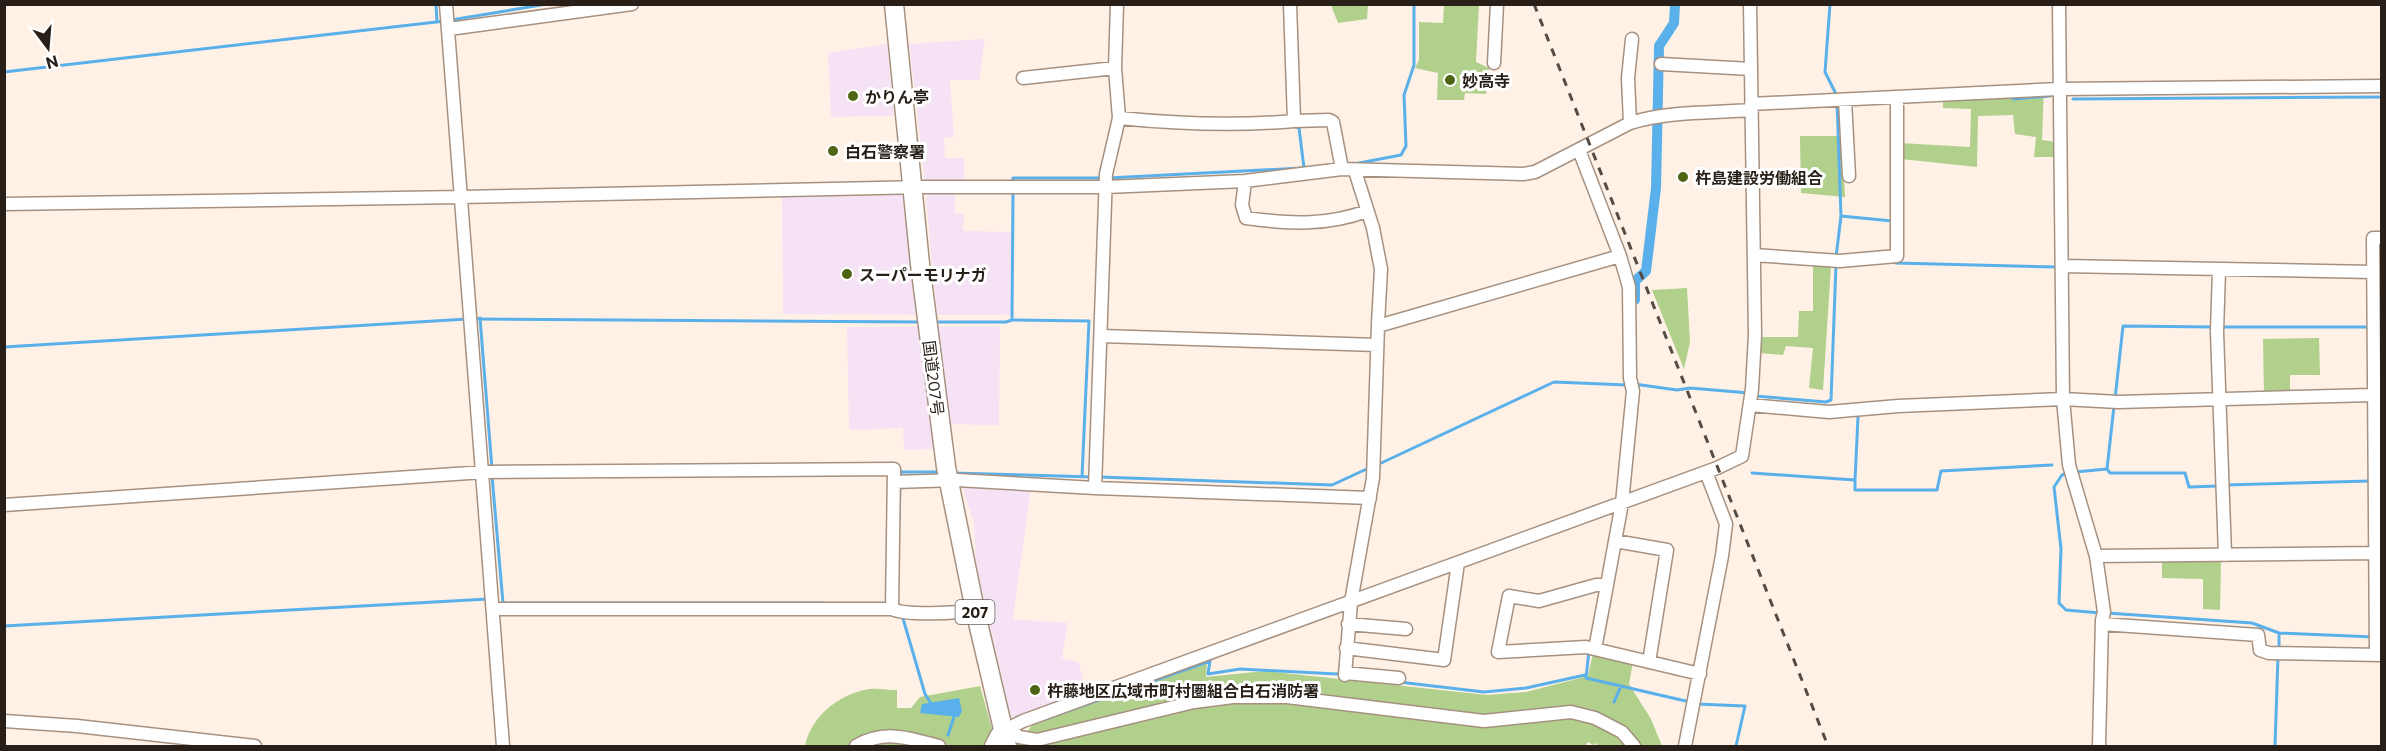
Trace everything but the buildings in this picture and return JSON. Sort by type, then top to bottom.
[{"type":"highway","name":"国道207号","points":[[894,4],[912,188],[947,475],[1005,739]]},
{"type":"street","points":[[503,747],[493,602],[489,472],[470,319],[447,18],[632,4]]},
{"type":"street","points":[[1095,482],[1106,181],[1119,118],[1115,68],[1117,4]]},
{"type":"street","points":[[1290,4],[1291,121]]},
{"type":"street","points":[[1494,63],[1497,4]]},
{"type":"street","points":[[1005,739],[1023,721],[1617,505],[1742,456],[1751,397],[1755,335],[1750,4]]},
{"type":"street","points":[[2059,4],[2063,399],[2069,466],[2096,556],[2102,618],[2099,747]]},
{"type":"street","points":[[1630,123],[1628,78],[1632,39]]},
{"type":"street","points":[[1662,64],[1750,69]]},
{"type":"street","points":[[1023,78],[1115,68]]},
{"type":"street","points":[[4,204],[1013,187],[1106,181],[1245,181],[1346,168],[1523,174],[1535,172],[1630,123],[1658,116],[1845,100],[2059,89],[2382,86]]},
{"type":"street","points":[[1754,255],[1836,261],[1897,256],[1897,98]]},
{"type":"street","points":[[1845,100],[1849,176]]},
{"type":"street","points":[[1119,118],[1166,123],[1250,124],[1329,120],[1333,123],[1381,269],[1378,320]]},
{"type":"street","points":[[1579,150],[1620,256],[1629,287],[1630,378],[1633,391],[1617,505],[1615,541],[1602,585],[1591,648]]},
{"type":"street","points":[[1245,181],[1242,205],[1246,218],[1287,224],[1341,219],[1364,213]]},
{"type":"street","points":[[2102,618],[2258,635],[2260,650],[2275,653],[2377,652],[2372,395],[2373,238],[2382,238]]},
{"type":"street","points":[[1399,678],[1345,674],[1351,602],[1375,457],[1378,326],[1620,256]]},
{"type":"street","points":[[2063,266],[2373,272]]},
{"type":"street","points":[[2219,270],[2217,328],[2225,555]]},
{"type":"street","points":[[1101,333],[1377,345]]},
{"type":"street","points":[[1751,397],[1829,412],[1898,406],[2063,399],[2112,402],[2372,395]]},
{"type":"street","points":[[4,505],[489,472],[894,469],[898,480],[897,611]]},
{"type":"street","points":[[1685,747],[1726,524],[1706,472]]},
{"type":"street","points":[[898,480],[947,475],[1370,498]]},
{"type":"street","points":[[1615,541],[1667,550],[1649,662]]},
{"type":"street","points":[[2096,556],[2375,554]]},
{"type":"street","points":[[1347,648],[1444,660],[1458,563]]},
{"type":"street","points":[[1602,585],[1539,601],[1509,596],[1498,652],[1591,648],[1700,674]]},
{"type":"street","points":[[493,602],[960,613],[975,610]]},
{"type":"street","points":[[1348,624],[1406,629]]},
{"type":"street","points":[[1005,739],[1012,731],[1019,737],[1037,740],[1194,702],[1233,697],[1287,697],[1484,721],[1571,712],[1595,718],[1622,732],[1634,747]]},
{"type":"street","points":[[4,721],[77,726],[255,747]]},
{"type":"street","points":[[991,747],[997,734],[1005,739]]},
{"type":"street","points":[[856,747],[866,740],[899,735],[939,747]]},
{"type":"shaded area","points":[[985,39],[979,80],[950,80],[954,137],[944,138],[945,158],[964,158],[964,182],[925,182],[909,44]]},
{"type":"shaded area","points":[[887,44],[894,116],[831,117],[828,53]]},
{"type":"shaded area","points":[[955,190],[955,213],[964,214],[963,231],[1011,232],[1011,315],[937,315],[926,199],[928,191]]},
{"type":"shaded area","points":[[901,195],[906,200],[918,315],[783,314],[782,197]]},
{"type":"shaded area","points":[[1000,326],[999,425],[933,424],[937,449],[904,450],[903,428],[849,430],[847,327]]},
{"type":"shaded area","points":[[959,476],[1032,480],[1013,619],[1068,623],[1062,658],[1079,662],[1086,695],[1019,718],[1011,716],[976,564],[974,524]]},
{"type":"green space","points":[[1331,5],[1368,5],[1367,19],[1338,23]]},
{"type":"green space","name":"妙高寺","points":[[1444,5],[1479,5],[1476,62],[1489,68],[1486,94],[1465,93],[1464,100],[1437,100],[1438,73],[1415,68],[1419,60],[1419,22],[1443,23]]},
{"type":"green space","points":[[2044,87],[2042,140],[2056,142],[2057,157],[2034,157],[2036,137],[2015,134],[2013,115],[1978,116],[1977,167],[1901,159],[1900,143],[1970,147],[1971,109],[1943,108],[1943,92]]},
{"type":"green space","points":[[1800,136],[1842,136],[1845,197],[1801,193]]},
{"type":"green space","points":[[1813,263],[1831,266],[1823,390],[1809,388],[1813,348],[1786,346],[1783,355],[1759,353],[1759,337],[1798,337],[1799,311],[1813,311]]},
{"type":"green space","points":[[1687,288],[1690,342],[1684,369],[1652,290]]},
{"type":"green space","points":[[2319,338],[2320,375],[2290,375],[2290,396],[2264,396],[2263,339]]},
{"type":"green space","points":[[2162,559],[2221,560],[2220,610],[2203,609],[2203,579],[2162,578]]},
{"type":"green space","points":[[1593,653],[1633,662],[1629,684],[1651,719],[1662,746],[1596,746],[1598,743],[1593,745],[1588,742],[1585,746],[805,746],[813,726],[826,710],[853,693],[868,689],[897,690],[897,708],[911,708],[920,697],[980,686],[996,743],[1020,742],[1032,725],[1207,663],[1206,677],[1265,671],[1487,695],[1526,692],[1588,676]]},
{"type":"water","points":[[959,698],[962,711],[959,717],[920,713],[922,704]]},
{"type":"waterway","points":[[436,4],[437,22]]},
{"type":"waterway","points":[[451,20],[547,4]]},
{"type":"waterway","points":[[1354,164],[1401,155],[1406,146],[1404,95],[1414,65],[1414,4]]},
{"type":"waterway","points":[[1635,300],[1635,281],[1646,271],[1656,188],[1659,46],[1674,23],[1675,4]]},
{"type":"waterway","points":[[1830,4],[1825,72],[1837,96]]},
{"type":"waterway","points":[[4,72],[445,21]]},
{"type":"waterway","points":[[2013,99],[2050,96]]},
{"type":"waterway","points":[[2073,99],[2382,97]]},
{"type":"waterway","points":[[1836,257],[1841,216],[1837,102]]},
{"type":"waterway","points":[[1292,126],[1299,128],[1304,168]]},
{"type":"waterway","points":[[1108,178],[1302,168]]},
{"type":"waterway","points":[[1013,185],[1013,178],[1102,178]]},
{"type":"waterway","points":[[1012,320],[1013,192]]},
{"type":"waterway","points":[[1841,216],[1892,221]]},
{"type":"waterway","points":[[1894,261],[1896,263],[2057,267]]},
{"type":"waterway","points":[[1755,396],[1826,402],[1831,400],[1836,264]]},
{"type":"waterway","points":[[480,318],[492,469]]},
{"type":"waterway","points":[[4,347],[467,319]]},
{"type":"waterway","points":[[473,319],[920,322]]},
{"type":"waterway","points":[[932,322],[1089,321],[1082,477]]},
{"type":"waterway","points":[[2115,399],[2123,326],[2214,327]]},
{"type":"waterway","points":[[2221,327],[2370,327]]},
{"type":"waterway","points":[[1377,465],[1554,382],[1627,385]]},
{"type":"waterway","points":[[1634,384],[1677,390],[1690,388],[1749,393]]},
{"type":"waterway","points":[[2075,472],[2107,469],[2114,406]]},
{"type":"waterway","points":[[1855,480],[1858,417]]},
{"type":"waterway","points":[[1752,473],[1855,480],[1855,490],[1937,490],[1941,471],[2052,465]]},
{"type":"waterway","points":[[1099,477],[1332,485],[1371,467]]},
{"type":"waterway","points":[[2107,469],[2110,473],[2185,473],[2189,487],[2218,486]]},
{"type":"waterway","points":[[901,477],[901,472],[940,472]]},
{"type":"waterway","points":[[952,473],[1093,477]]},
{"type":"waterway","points":[[2069,473],[2062,475],[2054,487],[2061,549],[2059,603],[2066,610],[2100,613]]},
{"type":"waterway","points":[[492,476],[503,603],[825,603]]},
{"type":"waterway","points":[[2225,485],[2370,481]]},
{"type":"waterway","points":[[899,519],[900,484]]},
{"type":"waterway","points":[[4,626],[488,599]]},
{"type":"waterway","points":[[2107,613],[2252,623],[2279,633],[2374,637]]},
{"type":"waterway","points":[[902,615],[925,694],[932,705]]},
{"type":"waterway","points":[[2279,633],[2279,650]]},
{"type":"waterway","points":[[1589,651],[1586,678],[1690,702]]},
{"type":"waterway","points":[[2275,746],[2278,656]]},
{"type":"waterway","points":[[1045,719],[1210,661],[1208,674],[1240,669],[1337,674]]},
{"type":"waterway","points":[[1399,682],[1484,692],[1526,688],[1585,675]]},
{"type":"waterway","points":[[1614,702],[1621,686]]},
{"type":"waterway","points":[[1696,704],[1745,706],[1736,746]]},
{"type":"waterway","points":[[948,735],[955,714]]},
{"type":"railway","points":[[1534,4],[1828,746]]},
{"type":"place","name":"妙高寺","points":[[1450,80]]},
{"type":"place","name":"かりん亭","points":[[853,96]]},
{"type":"place","name":"白石警察署","points":[[833,151]]},
{"type":"place","name":"杵島建設労働組合","points":[[1683,177]]},
{"type":"place","name":"スーパーモリナガ","points":[[847,274]]},
{"type":"place","name":"杵藤地区広域市町村圏組合白石消防署","points":[[1035,690]]}]
